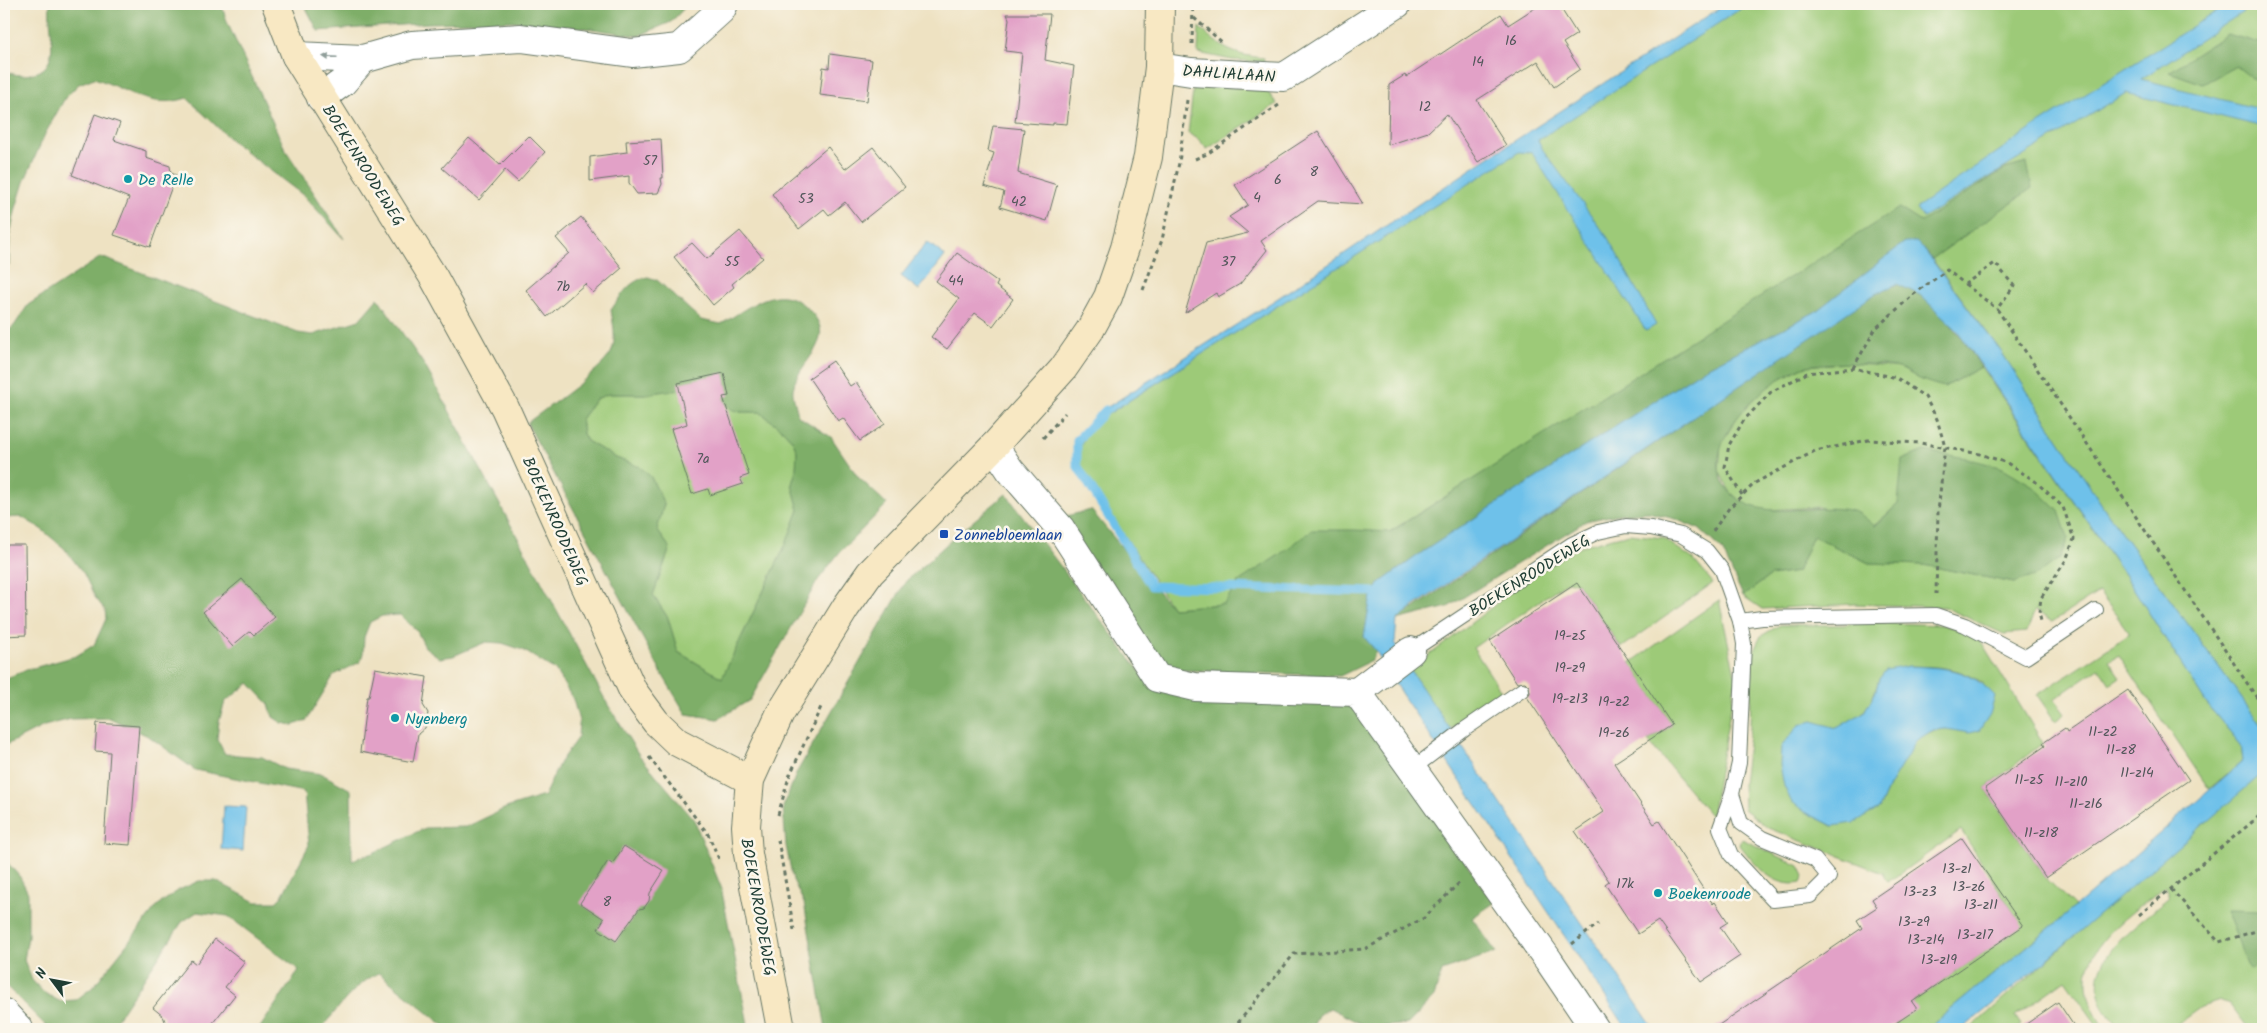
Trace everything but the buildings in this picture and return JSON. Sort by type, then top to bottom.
[{"type":"main road","name":"BOEKENROODEWEG","points":[[276,4],[296,56],[434,278],[505,408],[633,691],[656,722],[678,742],[750,780],[746,826],[748,854],[781,1029]]},
{"type":"main road","points":[[750,780],[780,714],[846,607],[870,573],[994,446],[1063,369],[1090,330],[1108,297],[1125,248],[1148,157],[1158,68],[1160,4]]},
{"type":"street","points":[[296,56],[364,59],[412,45],[521,38],[632,53],[678,48],[721,10],[724,4]]},
{"type":"street","name":"DAHLIALAAN","points":[[1158,68],[1191,72],[1284,77],[1397,4]]},
{"type":"street","points":[[321,98],[343,82],[364,59]]},
{"type":"street","points":[[994,446],[1010,470],[1061,529],[1157,678],[1195,687],[1357,692],[1420,763],[1481,866],[1595,1029]]},
{"type":"street","name":"BOEKENROODEWEG","points":[[1357,692],[1411,651]]},
{"type":"street","points":[[4,1013],[19,1029]]},
{"type":"lane","name":"BOEKENROODEWEG","points":[[1411,651],[1572,544],[1598,532],[1626,526],[1651,528],[1681,535],[1707,551],[1722,570],[1740,621],[1744,644],[1739,753],[1732,794],[1720,828],[1731,854],[1773,900],[1810,896],[1829,877],[1815,860],[1762,838],[1741,823],[1732,794]]},
{"type":"lane","points":[[1740,621],[1762,618],[1936,614],[1965,625],[2026,657],[2096,610]]},
{"type":"lane","points":[[1420,763],[1522,690]]},
{"type":"path","points":[[1193,18],[1225,44]]},
{"type":"path","points":[[1195,159],[1207,154],[1288,100],[1284,77]]},
{"type":"path","points":[[1965,284],[1995,263],[2014,286],[1997,308]]},
{"type":"path","points":[[1852,368],[1876,328],[1914,294],[1947,270],[1997,308],[2263,707]]},
{"type":"path","points":[[1742,495],[1725,467],[1728,445],[1744,420],[1772,392],[1807,373],[1852,368],[1897,378],[1925,398],[1937,419],[1945,447],[1938,512],[1936,614]]},
{"type":"path","points":[[1700,547],[1729,508],[1755,483],[1815,451],[1868,440],[1920,443],[1980,454],[2007,464],[2036,481],[2063,507],[2074,539],[2066,560],[2041,598],[2039,614],[2046,644]]},
{"type":"path","points":[[775,823],[789,777],[824,698]]},
{"type":"path","points":[[646,753],[708,834]]},
{"type":"path","points":[[2139,915],[2263,813]]},
{"type":"path","name":"BOEKENROODEWEG","points":[[777,833],[794,931]]},
{"type":"path","points":[[1233,1029],[1294,954],[1366,949],[1424,918],[1472,870],[1481,866]]},
{"type":"path","points":[[2171,889],[2219,942],[2263,929]]},
{"type":"path","points":[[1568,947],[1598,924]]},
{"type":"green space","points":[[50,4],[221,4],[228,24],[285,149],[344,239],[304,196],[233,142],[187,98],[173,101],[150,100],[94,78],[79,84],[65,98],[45,134],[24,182],[16,208],[10,235],[9,266],[4,255],[4,68],[5,71],[20,75],[35,73],[44,69],[49,62],[52,43]]},
{"type":"green space","points":[[304,4],[688,4],[671,22],[638,36],[593,29],[512,21],[430,23],[318,31]]},
{"type":"green space","points":[[1743,4],[2263,4],[2263,728],[2108,514],[2000,350],[1932,259],[2031,188],[2024,164],[2005,169],[1921,223],[1902,211],[1389,532],[1224,604],[1172,608],[1080,467],[1079,450],[1084,438],[1093,427],[1105,416]]},
{"type":"green space","points":[[1199,27],[1214,41],[1228,50],[1264,58],[1263,62],[1232,60],[1198,53]]},
{"type":"green space","points":[[2227,34],[2263,44],[2263,82],[2260,84],[2236,66],[2203,84],[2169,72]]},
{"type":"green space","points":[[1194,83],[1267,91],[1277,104],[1207,149],[1198,139],[1188,133]]},
{"type":"green space","points":[[2027,163],[2032,188],[1932,259],[1922,247],[1905,242],[1815,312],[1704,369],[1424,551],[1381,582],[1371,596],[1364,637],[1376,651],[1371,661],[1340,676],[1158,669],[1017,487],[1039,474],[1066,516],[1091,510],[1172,608],[1224,604],[1238,582],[1312,530],[1390,532],[1899,208],[1921,222],[2005,169]]},
{"type":"green space","points":[[101,257],[298,333],[313,335],[359,320],[378,298],[425,366],[608,705],[639,755],[694,820],[721,887],[749,1029],[448,1029],[379,973],[354,990],[321,1029],[259,1029],[299,970],[228,916],[197,912],[182,922],[110,1029],[49,1029],[4,984],[4,859],[20,877],[28,893],[28,937],[24,960],[32,980],[43,992],[59,1001],[76,1000],[93,987],[158,905],[179,890],[199,881],[216,881],[256,902],[276,902],[282,896],[309,845],[304,792],[195,770],[150,737],[110,718],[71,719],[44,726],[4,746],[4,679],[26,670],[76,656],[94,645],[106,619],[105,610],[95,597],[84,574],[64,548],[41,529],[22,517],[4,518],[4,334],[14,326],[28,305]],"holes":[[[400,615],[417,631],[425,647],[440,658],[453,656],[486,642],[502,643],[523,650],[555,670],[573,699],[579,721],[578,737],[560,762],[544,796],[506,808],[466,827],[425,828],[373,853],[352,860],[351,790],[322,774],[285,769],[262,757],[225,754],[217,739],[219,721],[225,702],[249,683],[269,704],[273,717],[282,723],[293,725],[306,721],[334,675],[360,662],[363,654],[364,637],[370,622],[382,616]]]},
{"type":"green space","points":[[648,277],[657,280],[701,320],[721,324],[766,298],[789,297],[800,302],[817,319],[821,334],[813,353],[797,376],[793,389],[798,416],[831,437],[858,477],[887,504],[839,553],[818,580],[750,700],[718,719],[686,714],[662,674],[527,423],[585,379],[605,361],[611,353],[614,343],[611,310],[626,289],[641,279]],"holes":[[[692,390],[722,398],[731,409],[740,412],[760,412],[784,431],[793,441],[797,451],[796,471],[792,484],[799,510],[785,546],[722,678],[678,652],[668,618],[653,595],[670,548],[657,530],[664,504],[651,477],[640,467],[616,458],[587,441],[583,434],[581,419],[596,399],[608,394],[649,394],[665,391]]]},
{"type":"green space","points":[[1897,284],[1910,289],[1935,307],[1956,331],[1981,367],[1944,387],[1922,380],[1902,369],[1891,366],[1824,364],[1804,367],[1787,374],[1769,386],[1736,419],[1725,438],[1719,458],[1721,477],[1732,494],[1744,503],[1758,508],[1774,510],[1838,509],[1856,512],[1875,526],[1898,504],[1902,460],[1924,451],[1966,458],[2003,468],[2033,486],[2059,511],[2068,538],[2060,558],[2037,575],[2014,583],[1924,565],[1869,563],[1813,536],[1797,572],[1770,576],[1743,596],[1722,550],[1699,529],[1675,519],[1648,512],[1619,514],[1586,521],[1448,607],[1397,620],[1875,293]]},
{"type":"green space","points":[[1849,363],[1900,368],[1922,380],[1944,387],[1981,367],[2132,586],[2206,703],[2241,745],[2243,761],[2209,789],[2119,655],[2109,661],[2120,677],[2110,684],[2099,668],[2054,699],[2065,714],[2055,721],[2037,695],[2130,634],[2099,592],[2052,622],[2035,610],[2027,632],[2004,634],[1944,607],[1854,604],[1762,609],[1743,596],[1770,576],[1797,572],[1813,536],[1869,563],[1924,565],[2014,583],[1898,504],[1874,526],[1819,507],[1768,510],[1747,506],[1731,493],[1719,471],[1721,444],[1738,416],[1768,385],[1805,366]]},
{"type":"green space","points":[[705,384],[740,412],[760,412],[784,431],[793,441],[797,451],[796,471],[792,484],[799,510],[785,546],[722,678],[678,652],[668,618],[653,595],[670,548],[657,530],[664,504],[651,478],[640,467],[616,458],[587,441],[583,434],[581,419],[596,399],[608,394],[649,394],[665,391],[692,390]]},
{"type":"green space","points":[[1006,494],[1147,681],[1337,700],[1363,714],[1494,903],[1472,918],[1496,952],[1442,971],[1434,997],[1408,1024],[1369,1028],[1330,1008],[1318,1015],[1312,1029],[826,1029],[804,903],[793,880],[786,846],[783,807],[797,772],[906,581],[960,532]]},
{"type":"green space","points":[[1629,534],[1663,538],[1693,559],[1713,583],[1621,648],[1577,583],[1568,581],[1473,648],[1501,691],[1449,730],[1410,670],[1535,574],[1581,546]]},
{"type":"green space","points":[[1719,600],[1736,679],[1711,816],[1648,741],[1672,725],[1630,663]]},
{"type":"green space","points":[[1860,622],[1943,625],[1964,631],[1982,643],[2043,743],[1985,788],[2046,878],[2075,907],[1927,1029],[1892,1029],[1912,1002],[2022,926],[1961,830],[1888,882],[1883,873],[1768,828],[1744,809],[1743,783],[1750,728],[1752,654],[1761,636],[1780,625],[1844,625]],"holes":[[[1909,666],[1939,667],[1956,670],[1983,683],[1946,729],[1927,733],[1920,737],[1906,753],[1879,809],[1833,826],[1805,812],[1812,721],[1835,728],[1846,726],[1865,710],[1874,695],[1879,679]]]},
{"type":"green space","points":[[2263,773],[2263,1029],[2249,1029],[2230,1004],[2220,1001],[2201,1007],[2170,1029],[2120,1029],[2106,1011],[2102,1004],[2098,987],[2101,971],[2108,956],[2131,929],[2170,897],[2166,886],[2112,930],[2099,946],[2090,964],[2087,983],[2092,1005],[2105,1029],[2100,1029],[2065,980],[2015,1016],[2021,1025],[2016,1029],[1970,1029],[2151,868]]},
{"type":"green space","points":[[1742,839],[1799,866],[1804,876],[1801,883],[1791,884],[1782,882],[1766,874],[1740,845]]},
{"type":"green space","points":[[2226,910],[2263,911],[2263,962],[2249,969]]},
{"type":"water","points":[[1726,4],[1748,4],[1538,140],[1543,150],[1608,238],[1656,325],[1646,331],[1532,153],[1519,152],[1105,416],[1103,410],[1278,298],[1474,167]]},
{"type":"water","points":[[2228,4],[2236,4],[2243,12],[2141,79],[2263,110],[2263,127],[2126,93],[1923,218],[1916,208],[2037,125]]},
{"type":"water","points":[[927,242],[945,256],[919,290],[901,276]]},
{"type":"water","points":[[1905,242],[1916,242],[1922,247],[2000,350],[2108,514],[2263,728],[2263,773],[2042,964],[1962,1029],[1927,1029],[2075,907],[2243,761],[2241,745],[2206,703],[2132,586],[1957,330],[1920,295],[1897,284],[1875,294],[1413,607],[1397,620],[1395,642],[1410,670],[1654,1029],[1627,1029],[1393,681],[1376,651],[1364,637],[1371,596],[1381,582],[1424,551],[1704,369],[1815,312]]},
{"type":"water","points":[[1909,666],[1934,667],[1955,671],[1975,679],[1985,686],[1995,696],[1990,714],[1979,731],[1969,733],[1946,729],[1933,730],[1917,740],[1889,786],[1879,809],[1853,823],[1833,826],[1805,812],[1791,801],[1784,786],[1780,765],[1781,747],[1799,725],[1812,721],[1837,728],[1864,712],[1875,693],[1879,679],[1886,670]]},
{"type":"water","points":[[224,806],[246,807],[243,851],[221,849]]},
{"type":"waterway","points":[[1106,410],[1077,440],[1077,465],[1151,586],[1374,592]]},
{"type":"place","name":"De Relle","points":[[128,179]]},
{"type":"place","name":"Zonnebloemlaan","points":[[944,534]]},
{"type":"place","name":"Nyenberg","points":[[395,718]]},
{"type":"place","name":"Boekenroode","points":[[1658,893]]}]
